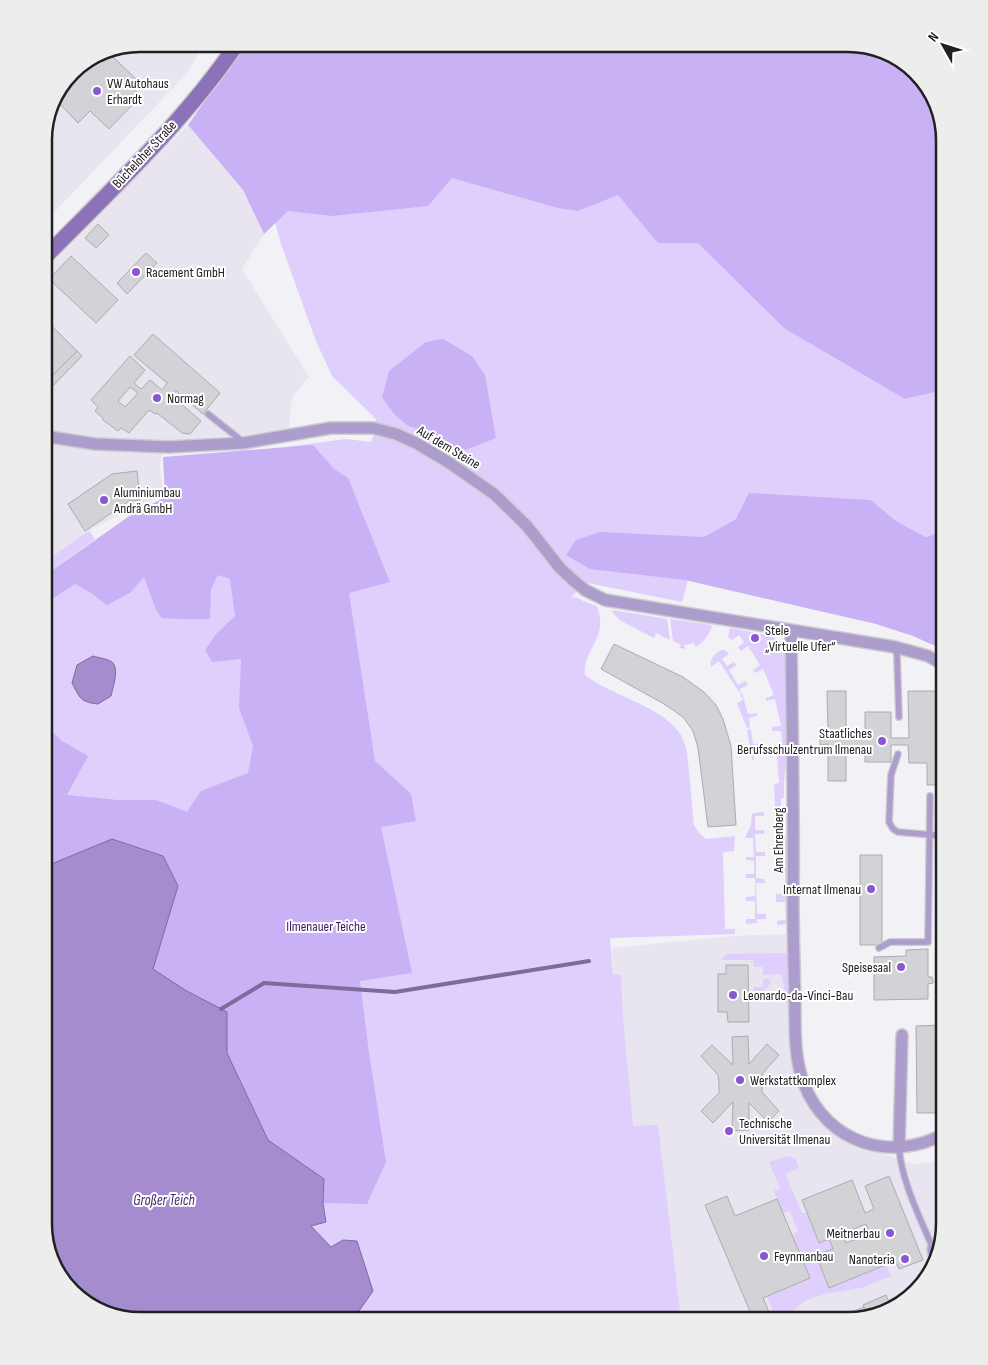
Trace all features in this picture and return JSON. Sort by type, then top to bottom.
[{"type":"main road","name":"Bücheloher Straße","points":[[53,249],[180,117],[231,52]]},
{"type":"street","name":"Auf dem Steine","points":[[53,437],[130,447],[168,447],[243,442],[331,428],[373,428],[396,434],[416,443],[448,462],[494,494],[527,526],[560,568],[585,590],[594,595],[605,600],[791,631]]},
{"type":"street","points":[[791,631],[896,647],[928,656],[936,660]]},
{"type":"street","name":"Am Ehrenberg","points":[[791,631],[794,827],[793,948],[795,1019],[799,1069],[804,1085],[823,1115],[849,1137],[881,1147],[899,1148],[919,1145],[936,1138]]},
{"type":"street","points":[[899,1148],[902,1035]]},
{"type":"lane","points":[[208,414],[243,442]]},
{"type":"lane","points":[[896,647],[899,717]]},
{"type":"lane","points":[[898,754],[891,775],[889,822],[893,829],[898,832],[936,836]]},
{"type":"lane","points":[[879,948],[890,942],[928,942],[931,836],[930,796]]},
{"type":"lane","points":[[899,1148],[901,1165],[908,1189],[932,1248]]},
{"type":"shaded area","points":[[141,52],[200,52],[186,74],[53,214],[54,124],[57,112],[67,92],[78,78],[97,64],[124,54]]},
{"type":"shaded area","points":[[188,125],[243,190],[264,234],[242,269],[309,377],[292,397],[289,428],[244,435],[169,440],[161,458],[160,468],[164,495],[126,511],[89,531],[53,556],[53,263]]},
{"type":"shaded area","name":"Technische Universität Ilmenau","points":[[788,934],[795,1056],[819,1119],[850,1143],[914,1164],[936,1162],[935,1236],[929,1258],[910,1287],[881,1306],[859,1312],[376,1312],[405,1198],[627,1173],[612,948],[733,936]]},
{"type":"green space","points":[[239,52],[859,53],[881,59],[910,78],[917,87],[929,107],[935,129],[936,392],[905,399],[784,328],[698,243],[658,243],[618,195],[578,211],[558,208],[452,178],[428,206],[332,216],[288,211],[264,234],[243,190],[188,125]]},
{"type":"green space","name":"Ilmenauer Teiche","points":[[816,53],[859,53],[881,59],[910,78],[929,107],[936,141],[936,194],[905,399],[936,392],[936,534],[926,537],[896,521],[871,500],[736,519],[698,541],[682,602],[588,583],[572,596],[597,606],[600,616],[599,632],[586,662],[585,675],[670,722],[684,741],[687,752],[694,825],[706,839],[735,836],[734,851],[723,852],[725,929],[735,929],[735,934],[610,938],[613,974],[621,975],[633,1126],[658,1125],[680,1312],[135,1312],[112,1308],[92,1298],[74,1282],[59,1258],[52,1224],[53,577],[249,452],[346,439],[371,442],[376,431],[376,419],[332,376],[316,341],[281,244],[265,185]]},
{"type":"green space","points":[[443,339],[472,356],[485,375],[496,438],[460,452],[433,434],[408,426],[394,414],[382,397],[389,371],[426,342]]},
{"type":"green space","points":[[313,445],[334,469],[348,478],[390,582],[349,593],[375,761],[411,794],[416,821],[381,827],[412,973],[360,981],[386,1162],[367,1204],[323,1203],[324,1179],[268,1140],[227,1053],[227,1012],[185,990],[153,969],[112,839],[52,864],[52,732],[62,741],[88,756],[67,795],[118,800],[156,800],[187,812],[201,791],[248,773],[253,746],[239,708],[241,659],[212,662],[205,650],[217,633],[235,616],[230,579],[218,575],[211,589],[210,619],[162,618],[156,610],[144,577],[130,593],[107,605],[75,584],[53,598],[53,570],[128,517],[165,497],[163,457]]},
{"type":"green space","points":[[749,493],[871,500],[896,521],[926,537],[936,534],[936,646],[913,636],[876,624],[685,580],[590,569],[566,555],[576,540],[600,532],[704,537],[736,519]]},
{"type":"green space","points":[[89,531],[95,539],[53,570],[53,556]]},
{"type":"green space","points":[[613,610],[667,619],[670,640],[656,633],[654,638],[621,621],[613,613]]},
{"type":"green space","points":[[670,619],[712,625],[708,635],[702,642],[696,647],[694,643],[684,645],[685,649],[679,648],[681,645],[673,641]]},
{"type":"green space","points":[[730,628],[773,637],[779,641],[785,654],[788,750],[784,798],[781,798],[781,807],[775,807],[774,784],[779,783],[777,754],[783,753],[781,731],[772,731],[772,727],[781,726],[775,699],[766,701],[766,698],[774,695],[763,669],[755,673],[753,670],[760,665],[748,646],[741,651],[738,647],[744,642],[739,635],[732,640],[728,637]]},
{"type":"green space","points":[[721,650],[725,650],[729,654],[722,659],[727,666],[734,662],[737,665],[729,670],[738,685],[746,681],[748,685],[740,689],[741,691],[739,692],[719,661],[711,667],[712,659]]},
{"type":"green space","points":[[742,693],[748,714],[757,713],[757,716],[749,718],[750,727],[747,728],[737,703],[743,700],[740,694]]},
{"type":"green space","points":[[751,729],[753,744],[762,743],[762,748],[753,749],[754,760],[752,760],[747,730]]},
{"type":"green space","points":[[764,812],[764,816],[755,816],[755,830],[764,830],[764,834],[755,834],[756,852],[765,852],[765,856],[756,856],[756,878],[765,879],[765,883],[756,883],[757,914],[766,914],[766,919],[757,919],[757,923],[746,924],[746,919],[755,919],[755,901],[746,901],[746,897],[755,896],[755,878],[746,878],[746,874],[754,874],[754,861],[746,860],[746,857],[754,857],[753,838],[745,838],[751,825],[752,814]]},
{"type":"green space","points":[[775,812],[781,812],[781,821],[784,821],[789,851],[788,924],[777,925],[777,921],[786,920],[785,902],[776,902],[776,894],[785,894],[785,872],[776,871],[776,868],[785,867],[785,854],[781,854]]},
{"type":"green space","points":[[726,954],[788,954],[790,958],[791,1013],[788,1011],[782,976],[779,974],[763,975],[763,967],[754,967],[753,960],[721,960]]},
{"type":"green space","points":[[763,979],[771,981],[768,987],[754,991],[753,987],[763,987]]},
{"type":"green space","points":[[787,1156],[795,1158],[799,1168],[785,1174],[802,1213],[807,1213],[819,1243],[829,1239],[833,1249],[816,1256],[829,1288],[886,1265],[891,1276],[861,1288],[825,1294],[806,1300],[793,1312],[773,1312],[767,1296],[810,1278],[792,1235],[798,1232],[790,1211],[783,1213],[774,1191],[780,1188],[769,1162]]},
{"type":"water","points":[[93,656],[112,662],[116,670],[111,696],[98,704],[87,702],[81,698],[72,683],[77,665]]},
{"type":"water","name":"Großer Teich","points":[[112,839],[163,856],[178,886],[153,969],[185,990],[227,1012],[227,1053],[268,1140],[324,1179],[323,1203],[326,1222],[311,1226],[331,1247],[343,1240],[357,1241],[373,1291],[358,1312],[124,1311],[112,1308],[92,1298],[74,1282],[64,1268],[53,1236],[52,1224],[52,864]]},
{"type":"building","name":"VW Autohaus Erhardt","points":[[113,57],[136,79],[129,85],[141,96],[109,129],[90,111],[78,123],[61,105],[67,92],[78,78],[92,67]]},
{"type":"building","points":[[98,224],[109,235],[96,248],[85,238]]},
{"type":"building","points":[[146,253],[157,263],[127,294],[117,283]]},
{"type":"building","points":[[71,256],[118,300],[96,323],[53,283],[53,275]]},
{"type":"building","points":[[53,327],[77,351],[53,375]]},
{"type":"building","points":[[153,334],[220,393],[203,414],[176,391],[172,396],[201,421],[190,434],[182,433],[157,413],[155,414],[149,410],[129,433],[121,428],[118,431],[103,420],[95,411],[98,407],[91,400],[130,356],[145,370],[134,383],[141,389],[150,380],[162,390],[167,383],[134,355]],"holes":[[[130,387],[138,393],[125,407],[118,401]]]},
{"type":"building","points":[[77,351],[82,356],[53,386],[53,375]]},
{"type":"building","name":"Aluminiumbau Andrä GmbH","points":[[137,471],[140,500],[129,501],[85,531],[68,504],[112,474]]},
{"type":"building","points":[[614,644],[683,677],[704,692],[716,705],[723,719],[731,746],[736,825],[708,827],[698,748],[693,731],[683,717],[664,704],[601,669]]},
{"type":"building","name":"Staatliches Berufsschulzentrum Ilmenau","points":[[827,691],[846,691],[846,731],[865,731],[865,712],[891,712],[891,738],[909,738],[908,691],[936,691],[936,785],[927,785],[927,763],[909,763],[908,745],[891,745],[891,762],[865,762],[865,747],[846,748],[846,781],[828,781],[828,744],[820,745],[820,733],[828,733]]},
{"type":"building","name":"Internat Ilmenau","points":[[860,855],[882,855],[882,945],[860,945]]},
{"type":"building","name":"Speisesaal","points":[[928,949],[928,977],[932,977],[933,983],[928,984],[928,999],[874,1000],[874,957],[906,956],[906,950]]},
{"type":"building","name":"Leonardo-da-Vinci-Bau","points":[[726,965],[748,965],[749,1022],[728,1022],[727,1012],[718,1012],[718,974],[726,974]]},
{"type":"building","points":[[936,1025],[936,1113],[917,1113],[916,1026]]},
{"type":"building","name":"Werkstattkomplex","points":[[748,1036],[749,1064],[767,1044],[779,1055],[762,1074],[762,1092],[779,1111],[768,1122],[749,1103],[749,1130],[732,1131],[733,1102],[713,1123],[701,1111],[719,1093],[719,1084],[718,1075],[701,1056],[712,1045],[733,1065],[732,1037]]},
{"type":"building","name":"Meitnerbau","points":[[889,1176],[923,1260],[899,1269],[895,1261],[829,1288],[816,1255],[833,1249],[829,1239],[819,1243],[802,1200],[852,1180],[865,1213],[874,1209],[865,1186]],"holes":[[[866,1224],[870,1234],[846,1243],[842,1234]]]},
{"type":"building","name":"Feynmanbau","points":[[727,1196],[735,1216],[777,1199],[810,1278],[763,1298],[769,1312],[750,1312],[705,1205]]},
{"type":"building","points":[[886,1295],[889,1302],[865,1310],[863,1305]]},
{"type":"building","points":[[864,1307],[865,1310],[859,1312],[852,1312]]},
{"type":"waterway","points":[[221,1009],[264,983],[395,992],[589,961]]},
{"type":"place","name":"VW Autohaus Erhardt","points":[[97,91]]},
{"type":"place","name":"Racement GmbH","points":[[136,272]]},
{"type":"place","name":"Normag","points":[[157,398]]},
{"type":"place","name":"Aluminiumbau Andrä GmbH","points":[[104,500]]},
{"type":"place","name":"Stele „Virtuelle Ufer“","points":[[755,638]]},
{"type":"place","name":"Staatliches Berufsschulzentrum Ilmenau","points":[[882,741]]},
{"type":"place","name":"Internat Ilmenau","points":[[871,889]]},
{"type":"place","name":"Speisesaal","points":[[901,967]]},
{"type":"place","name":"Leonardo-da-Vinci-Bau","points":[[733,995]]},
{"type":"place","name":"Werkstattkomplex","points":[[740,1080]]},
{"type":"place","name":"Technische Universität Ilmenau","points":[[729,1131]]},
{"type":"place","name":"Meitnerbau","points":[[890,1233]]},
{"type":"place","name":"Feynmanbau","points":[[764,1256]]},
{"type":"place","name":"Nanoteria","points":[[905,1259]]}]
